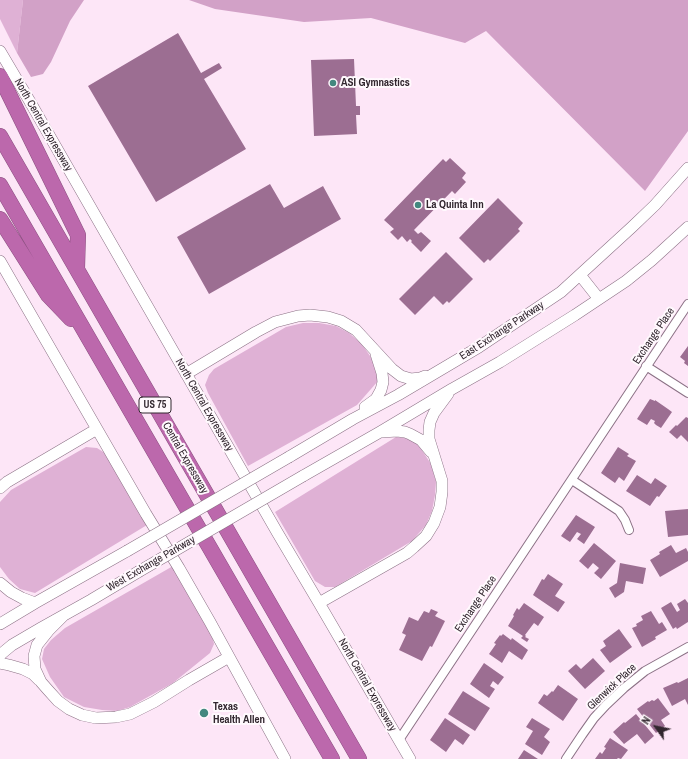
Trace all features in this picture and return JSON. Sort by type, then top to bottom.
[{"type":"highway","points":[[0,76],[78,235],[77,270]]},
{"type":"highway","name":"Central Expressway","points":[[0,136],[359,759]]},
{"type":"highway","name":"US 75","points":[[0,184],[332,759]]},
{"type":"highway","points":[[0,219],[48,295],[88,337]]},
{"type":"main road","name":"North Central Expressway","points":[[0,51],[277,532],[320,603],[410,759]]},
{"type":"main road","name":"East Exchange Parkway","points":[[35,603],[479,347],[561,292],[655,205],[688,168]]},
{"type":"main road","name":"East Exchange Parkway","points":[[303,476],[500,362],[575,315],[626,281],[652,260],[688,227]]},
{"type":"main road","points":[[0,261],[146,514],[183,575],[285,759]]},
{"type":"main road","points":[[580,275],[599,299]]},
{"type":"main road","points":[[186,374],[275,322],[298,316],[310,315],[328,317],[341,321],[356,330],[392,369],[401,376],[411,379],[420,378],[442,369]]},
{"type":"main road","points":[[353,419],[376,399],[381,390],[383,382],[382,373],[373,348]]},
{"type":"main road","points":[[320,603],[407,552],[426,536],[440,507],[442,492],[442,481],[430,439],[430,422],[434,413],[452,389]]},
{"type":"main road","points":[[0,488],[7,482],[97,429]]},
{"type":"main road","points":[[380,432],[397,431],[415,436],[421,440],[434,456]]},
{"type":"main road","name":"West Exchange Parkway","points":[[0,654],[12,645],[303,476]]},
{"type":"main road","points":[[0,582],[11,592],[35,603]]},
{"type":"main road","points":[[0,624],[35,603]]},
{"type":"main road","points":[[41,682],[36,669],[34,656],[38,645],[48,630],[63,616]]},
{"type":"main road","points":[[0,663],[23,669],[33,674],[58,701],[69,709],[82,715],[96,718],[116,717],[130,714],[154,702],[229,657]]},
{"type":"street","name":"Exchange Place","points":[[399,740],[688,304]]},
{"type":"street","points":[[646,366],[688,393]]},
{"type":"street","points":[[572,480],[620,511],[626,520],[629,530]]},
{"type":"street","name":"Glenwick Place","points":[[566,759],[594,718],[624,688],[645,671],[688,647]]},
{"type":"shaded area","points":[[0,0],[23,0],[17,53],[0,19]]},
{"type":"shaded area","points":[[23,0],[84,0],[70,21],[51,62],[43,74],[31,77],[17,53]]},
{"type":"shaded area","points":[[189,0],[688,0],[688,131],[645,191],[486,31],[465,43],[371,18],[304,22],[215,9]]},
{"type":"shaded area","points":[[303,323],[319,323],[336,326],[349,333],[361,343],[375,363],[378,381],[357,405],[248,466],[205,385],[209,375],[214,369],[286,327]]},
{"type":"shaded area","points":[[396,437],[416,441],[431,464],[436,482],[435,495],[432,511],[426,525],[412,541],[335,587],[325,587],[315,581],[275,512]]},
{"type":"shaded area","points":[[86,447],[97,448],[108,455],[147,525],[35,593],[20,589],[9,579],[0,567],[0,502],[11,490]]},
{"type":"shaded area","points":[[173,566],[212,635],[214,644],[210,653],[173,683],[130,707],[117,711],[84,707],[64,697],[50,677],[42,659],[44,649],[51,640],[65,628]]},
{"type":"building","points":[[178,33],[201,73],[219,63],[222,68],[204,79],[246,149],[156,202],[88,86]]},
{"type":"building","name":"ASI Gymnastics","points":[[354,59],[356,106],[360,106],[360,115],[356,115],[357,134],[314,136],[311,60]]},
{"type":"building","name":"La Quinta Inn","points":[[450,158],[466,173],[462,178],[466,182],[455,194],[452,191],[414,230],[418,234],[421,232],[431,241],[421,252],[410,239],[407,242],[402,236],[398,240],[390,232],[394,229],[384,220],[443,159],[446,162]]},
{"type":"building","points":[[270,184],[284,208],[323,186],[341,219],[209,294],[177,237]]},
{"type":"building","points":[[498,198],[523,223],[518,229],[520,231],[490,261],[488,259],[484,263],[459,238]]},
{"type":"building","points":[[446,252],[473,279],[449,303],[447,301],[443,305],[434,296],[415,315],[399,299]]},
{"type":"building","points":[[688,346],[688,366],[680,357]]},
{"type":"building","points":[[650,399],[655,400],[672,412],[661,428],[651,419],[647,425],[637,419]]},
{"type":"building","points":[[686,417],[688,418],[688,442],[681,435],[677,439],[669,432]]},
{"type":"building","points":[[618,447],[629,454],[627,456],[636,461],[624,481],[619,477],[615,483],[601,473]]},
{"type":"building","points":[[637,475],[651,484],[655,478],[667,486],[650,506],[626,491]]},
{"type":"building","points":[[688,509],[688,535],[668,537],[665,511]]},
{"type":"building","points":[[576,515],[595,527],[584,544],[577,539],[581,534],[577,532],[570,542],[561,536]]},
{"type":"building","points":[[594,543],[616,561],[601,579],[594,573],[599,568],[593,563],[588,569],[579,561]]},
{"type":"building","points":[[671,545],[676,553],[686,548],[688,552],[688,561],[660,577],[650,560],[660,554],[659,552]]},
{"type":"building","points":[[620,563],[646,568],[643,584],[626,581],[624,592],[615,598],[609,588],[617,583]]},
{"type":"building","points":[[548,574],[563,584],[555,596],[565,602],[558,612],[533,595],[542,579],[544,580]]},
{"type":"building","points":[[685,599],[688,603],[688,622],[677,629],[676,627],[673,629],[661,608],[671,602],[677,612],[680,610],[677,604]]},
{"type":"building","points":[[524,603],[544,617],[538,626],[534,623],[525,635],[525,637],[529,639],[527,642],[521,638],[523,636],[508,626],[517,608],[519,610]]},
{"type":"building","points":[[431,609],[438,612],[435,616],[445,621],[432,647],[430,646],[422,661],[399,650],[406,635],[402,633],[409,617],[418,621],[424,611],[429,613]]},
{"type":"building","points":[[651,611],[659,624],[662,622],[667,630],[655,637],[656,639],[642,647],[632,628],[637,626],[636,624],[643,620],[641,616]]},
{"type":"building","points":[[619,629],[632,647],[610,663],[600,650],[606,646],[603,641]]},
{"type":"building","points":[[503,634],[511,640],[512,638],[528,650],[522,660],[509,651],[502,663],[489,654],[496,644],[494,643],[500,635],[501,636]]},
{"type":"building","points":[[593,658],[605,671],[585,689],[568,671],[576,664],[581,669]]},
{"type":"building","points":[[484,663],[504,677],[498,685],[493,681],[490,686],[495,689],[489,698],[470,684]]},
{"type":"building","points":[[688,678],[688,705],[685,699],[672,706],[663,688]]},
{"type":"building","points":[[558,685],[578,699],[563,721],[538,703],[544,694],[547,696],[552,691],[553,692]]},
{"type":"building","points":[[463,691],[490,708],[475,731],[448,714]]},
{"type":"building","points":[[658,698],[670,714],[661,720],[665,726],[656,733],[637,709],[648,701],[654,701]]},
{"type":"building","points":[[636,714],[654,736],[645,744],[637,734],[624,744],[613,732]]},
{"type":"building","points":[[445,718],[470,735],[463,745],[455,739],[446,752],[430,740]]},
{"type":"building","points":[[532,718],[550,729],[544,737],[550,742],[542,755],[525,744],[533,731],[526,727]]},
{"type":"building","points":[[610,738],[628,750],[621,759],[595,759],[600,752],[602,754],[606,748],[604,747]]},
{"type":"building","points":[[524,750],[538,759],[518,759]]},
{"type":"place","name":"ASI Gymnastics","points":[[333,83]]},
{"type":"place","name":"La Quinta Inn","points":[[418,205]]},
{"type":"place","name":"Texas Health Allen","points":[[204,713]]}]
